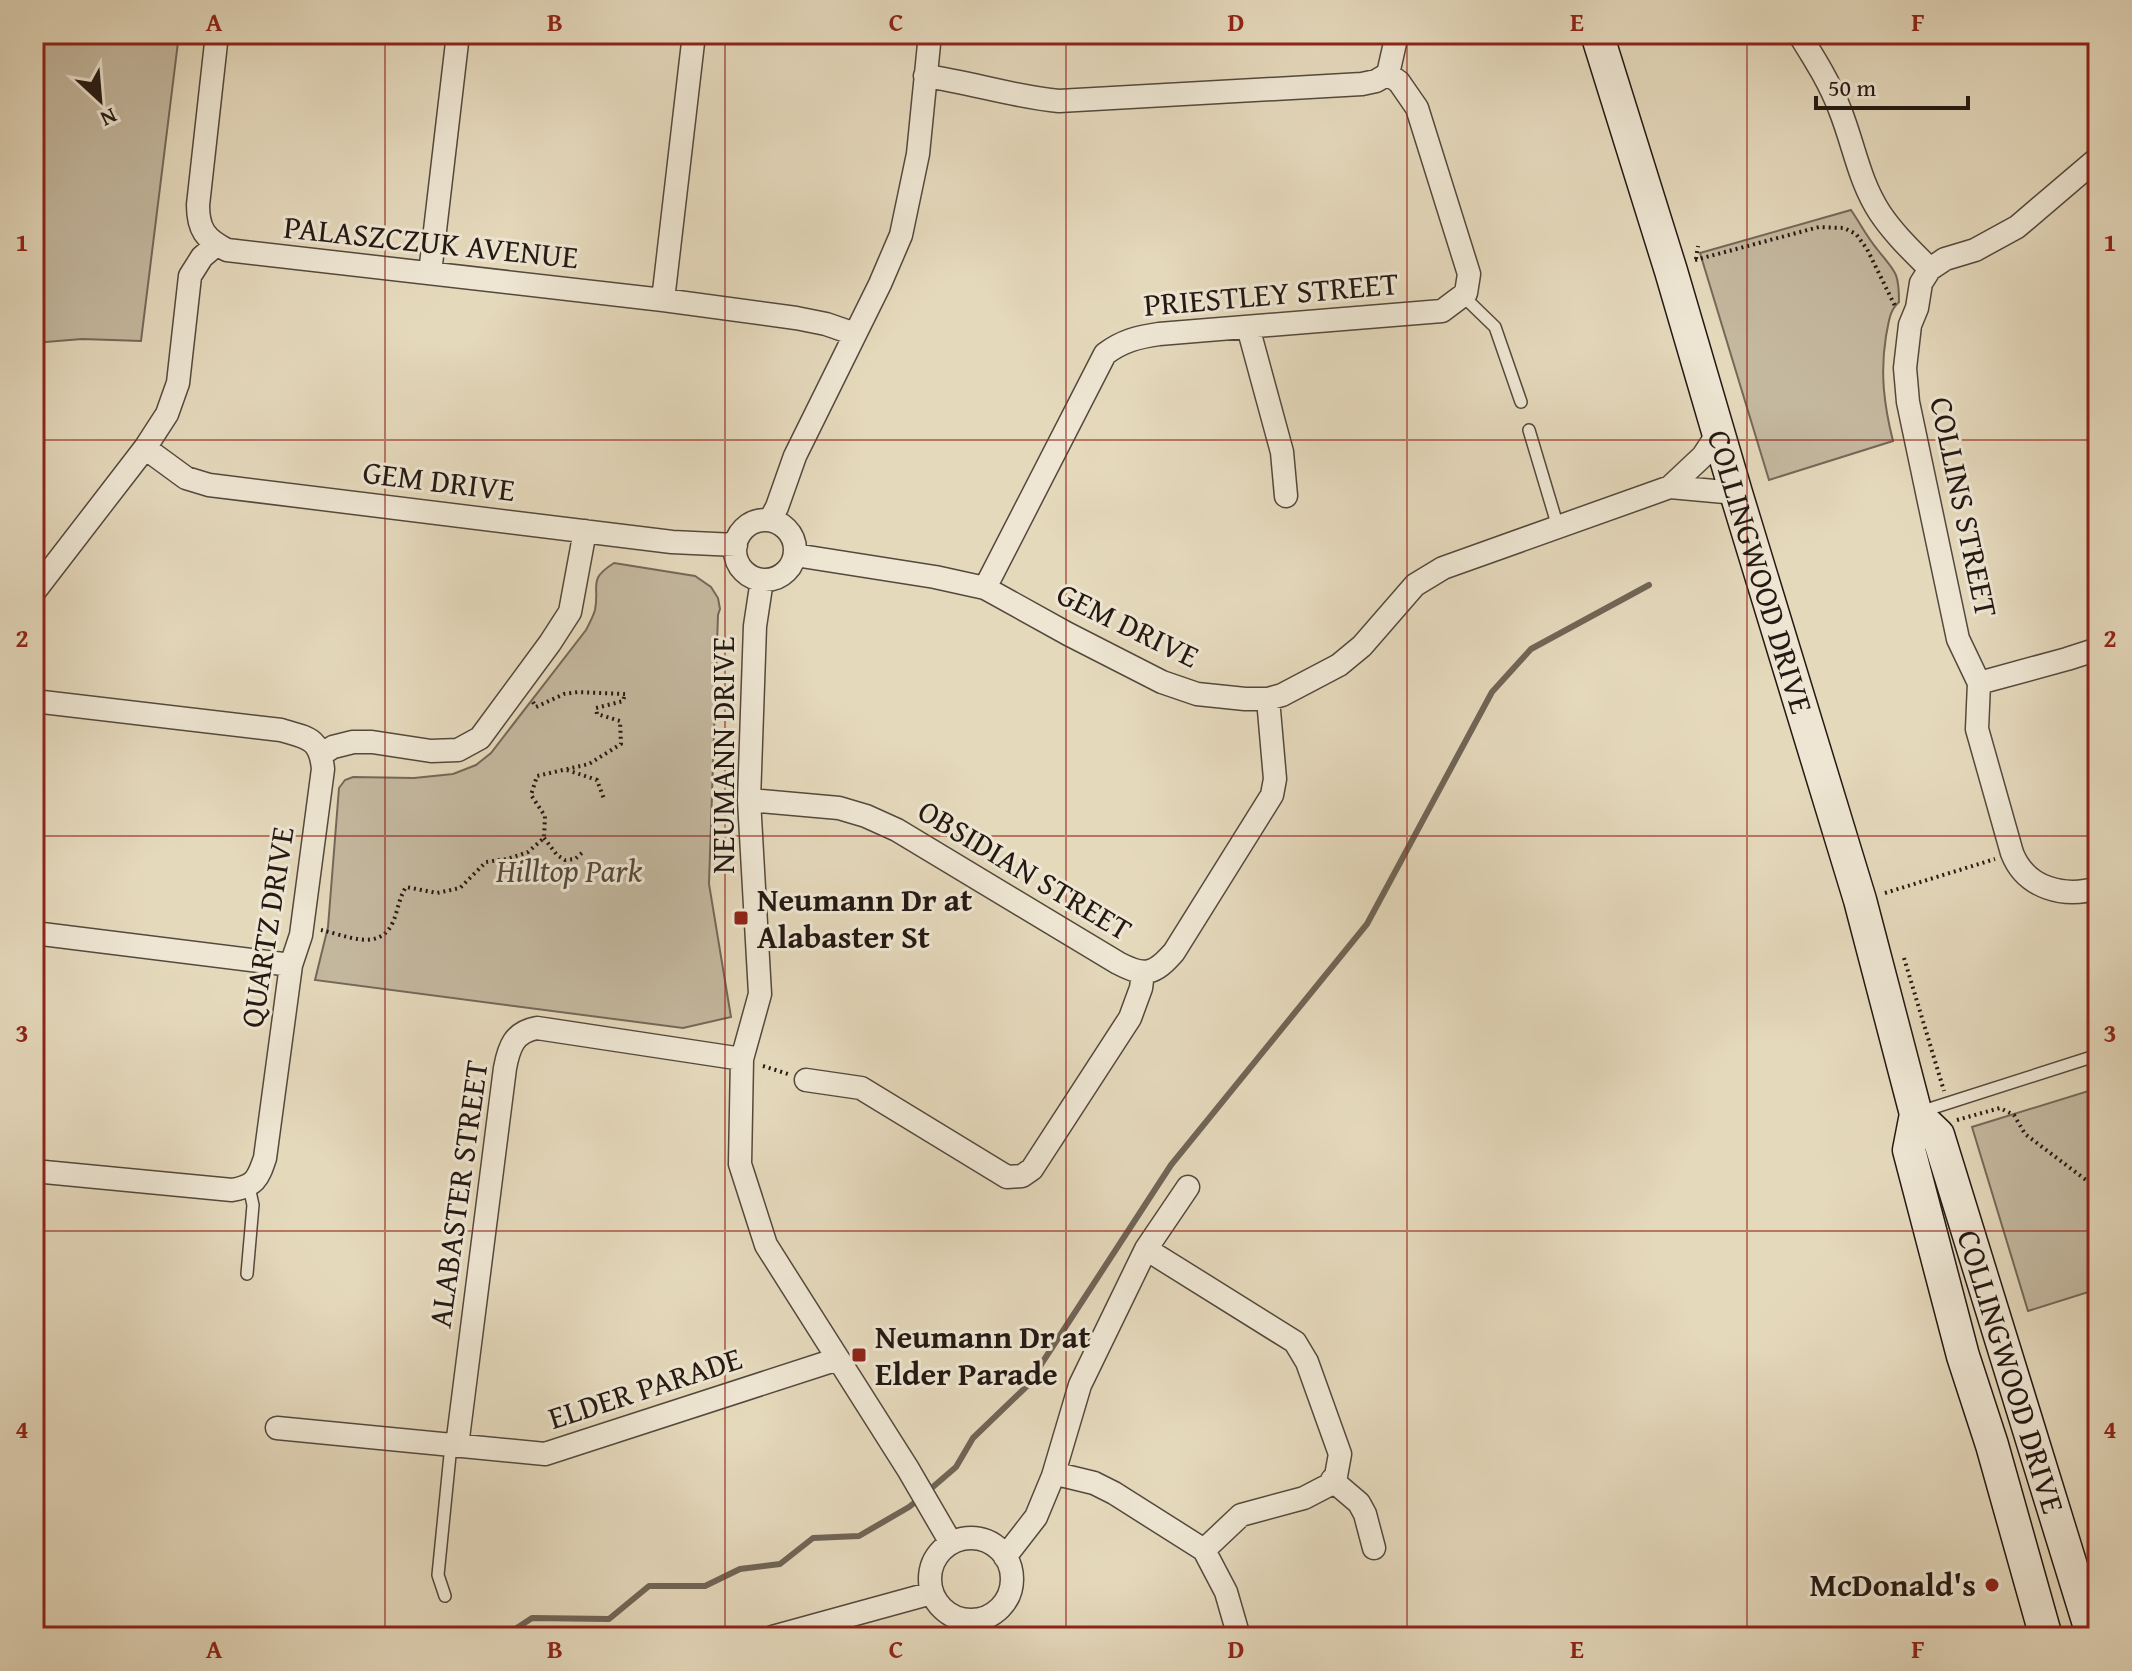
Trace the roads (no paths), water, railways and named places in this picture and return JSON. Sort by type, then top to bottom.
[{"type":"main road","name":"COLLINGWOOD DRIVE","points":[[1597,34],[1684,266],[1718,433],[1860,900],[1916,1114],[1909,1150],[2042,1636]]},
{"type":"main road","name":"COLLINGWOOD DRIVE","points":[[1916,1114],[1938,1135],[2093,1623]]},
{"type":"main road","points":[[2042,1636],[2093,1623]]},
{"type":"street","points":[[34,592],[145,448],[167,414],[178,383],[190,276],[202,257],[216,245],[204,234],[198,220],[198,205],[217,34]]},
{"type":"street","points":[[430,273],[458,34]]},
{"type":"street","points":[[663,300],[694,34]]},
{"type":"street","points":[[770,520],[795,456],[901,235],[918,154],[930,34]]},
{"type":"street","points":[[925,76],[1059,101],[1362,84],[1388,74],[1395,43],[1393,34]]},
{"type":"street","points":[[1799,34],[1822,70],[1841,111],[1853,155],[1880,212],[1898,237],[1930,269],[1945,259],[1975,250],[2017,227],[2098,158]]},
{"type":"street","points":[[1388,74],[1399,82],[1417,108],[1469,274],[1466,293],[1462,295]]},
{"type":"street","name":"PALASZCZUK AVENUE","points":[[216,245],[237,253],[663,300],[796,318],[855,334]]},
{"type":"street","name":"COLLINS STREET","points":[[1930,269],[1921,283],[1917,308],[1910,325],[1905,368],[1908,402],[1958,639],[1979,683],[1977,729],[2016,862],[2031,878],[2056,892],[2082,893],[2098,888]]},
{"type":"street","name":"PRIESTLEY STREET","points":[[985,588],[1105,354],[1119,343],[1138,337],[1442,311],[1462,295]]},
{"type":"street","points":[[1248,327],[1282,452],[1286,496]]},
{"type":"street","name":"GEM DRIVE","points":[[795,555],[985,588],[1162,682],[1197,694],[1268,699],[1282,695],[1339,665],[1362,646],[1415,585],[1443,568],[1670,487],[1703,456],[1718,433]]},
{"type":"street","name":"GEM DRIVE","points":[[145,448],[186,478],[209,485],[672,542],[736,545]]},
{"type":"street","name":"GEM DRIVE","points":[[1670,487],[1736,493]]},
{"type":"street","points":[[770,520],[786,528],[794,543],[795,555],[788,569],[780,576],[762,580],[752,577],[739,564],[736,545],[739,536],[752,523],[770,520]]},
{"type":"street","points":[[34,701],[281,730],[309,738],[322,754],[333,747],[353,742],[431,751],[458,750],[480,738],[570,612],[585,531]]},
{"type":"street","name":"NEUMANN DRIVE","points":[[762,580],[755,626],[749,800],[760,994],[742,1059],[740,1164],[766,1245],[908,1469],[951,1543]]},
{"type":"street","points":[[1979,683],[2098,649]]},
{"type":"street","name":"OBSIDIAN STREET","points":[[749,800],[839,808],[866,816],[897,830],[1118,963],[1143,973],[1162,965],[1174,952],[1272,795],[1275,779],[1268,699]]},
{"type":"street","name":"QUARTZ DRIVE","points":[[249,1187],[260,1175],[265,1158],[291,965],[301,935],[317,823],[322,754]]},
{"type":"street","points":[[34,933],[291,965]]},
{"type":"street","points":[[806,1080],[861,1088],[1007,1177],[1022,1176],[1032,1169],[1130,1018],[1143,973]]},
{"type":"street","name":"ALABASTER STREET","points":[[454,1446],[505,1068],[514,1041],[525,1031],[537,1028],[742,1059]]},
{"type":"street","points":[[34,1171],[232,1190],[249,1187]]},
{"type":"street","points":[[1005,1557],[1036,1517],[1053,1476],[1080,1385],[1146,1249],[1188,1187]]},
{"type":"street","points":[[1146,1249],[1295,1342],[1307,1362],[1340,1454],[1336,1476],[1329,1485],[1304,1498],[1241,1515],[1204,1550]]},
{"type":"street","name":"ELDER PARADE","points":[[277,1428],[545,1454],[838,1359]]},
{"type":"street","points":[[1053,1476],[1094,1483],[1204,1550],[1226,1592],[1239,1637]]},
{"type":"street","points":[[1332,1480],[1359,1503],[1374,1548]]},
{"type":"street","points":[[981,1539],[1005,1557],[1011,1568],[1010,1592],[987,1628],[973,1620],[952,1616],[936,1602],[932,1593],[930,1581],[935,1559],[951,1543],[981,1539]]},
{"type":"street","points":[[772,1637],[932,1593]]},
{"type":"lane","points":[[1462,295],[1495,327],[1521,402]]},
{"type":"lane","points":[[1529,430],[1558,527]]},
{"type":"lane","points":[[1916,1114],[2098,1055]]},
{"type":"lane","points":[[247,1274],[253,1205],[249,1187]]},
{"type":"lane","points":[[445,1596],[438,1575],[454,1446]]},
{"type":"waterway","points":[[927,1492],[956,1467],[973,1438],[1027,1386],[1171,1165],[1367,924],[1492,692],[1531,649],[1649,585]]},
{"type":"waterway","points":[[503,1637],[532,1618],[609,1619],[649,1586],[705,1586],[740,1569],[780,1564],[813,1538],[859,1536],[919,1499]]},
{"type":"place","name":"Neumann Dr at Alabaster St","points":[[741,918]]},
{"type":"place","name":"Neumann Dr at Elder Parade","points":[[859,1355]]},
{"type":"place","name":"McDonald's","points":[[1992,1585]]},
{"type":"park label","name":"Hilltop Park","points":[[569,871]]}]
